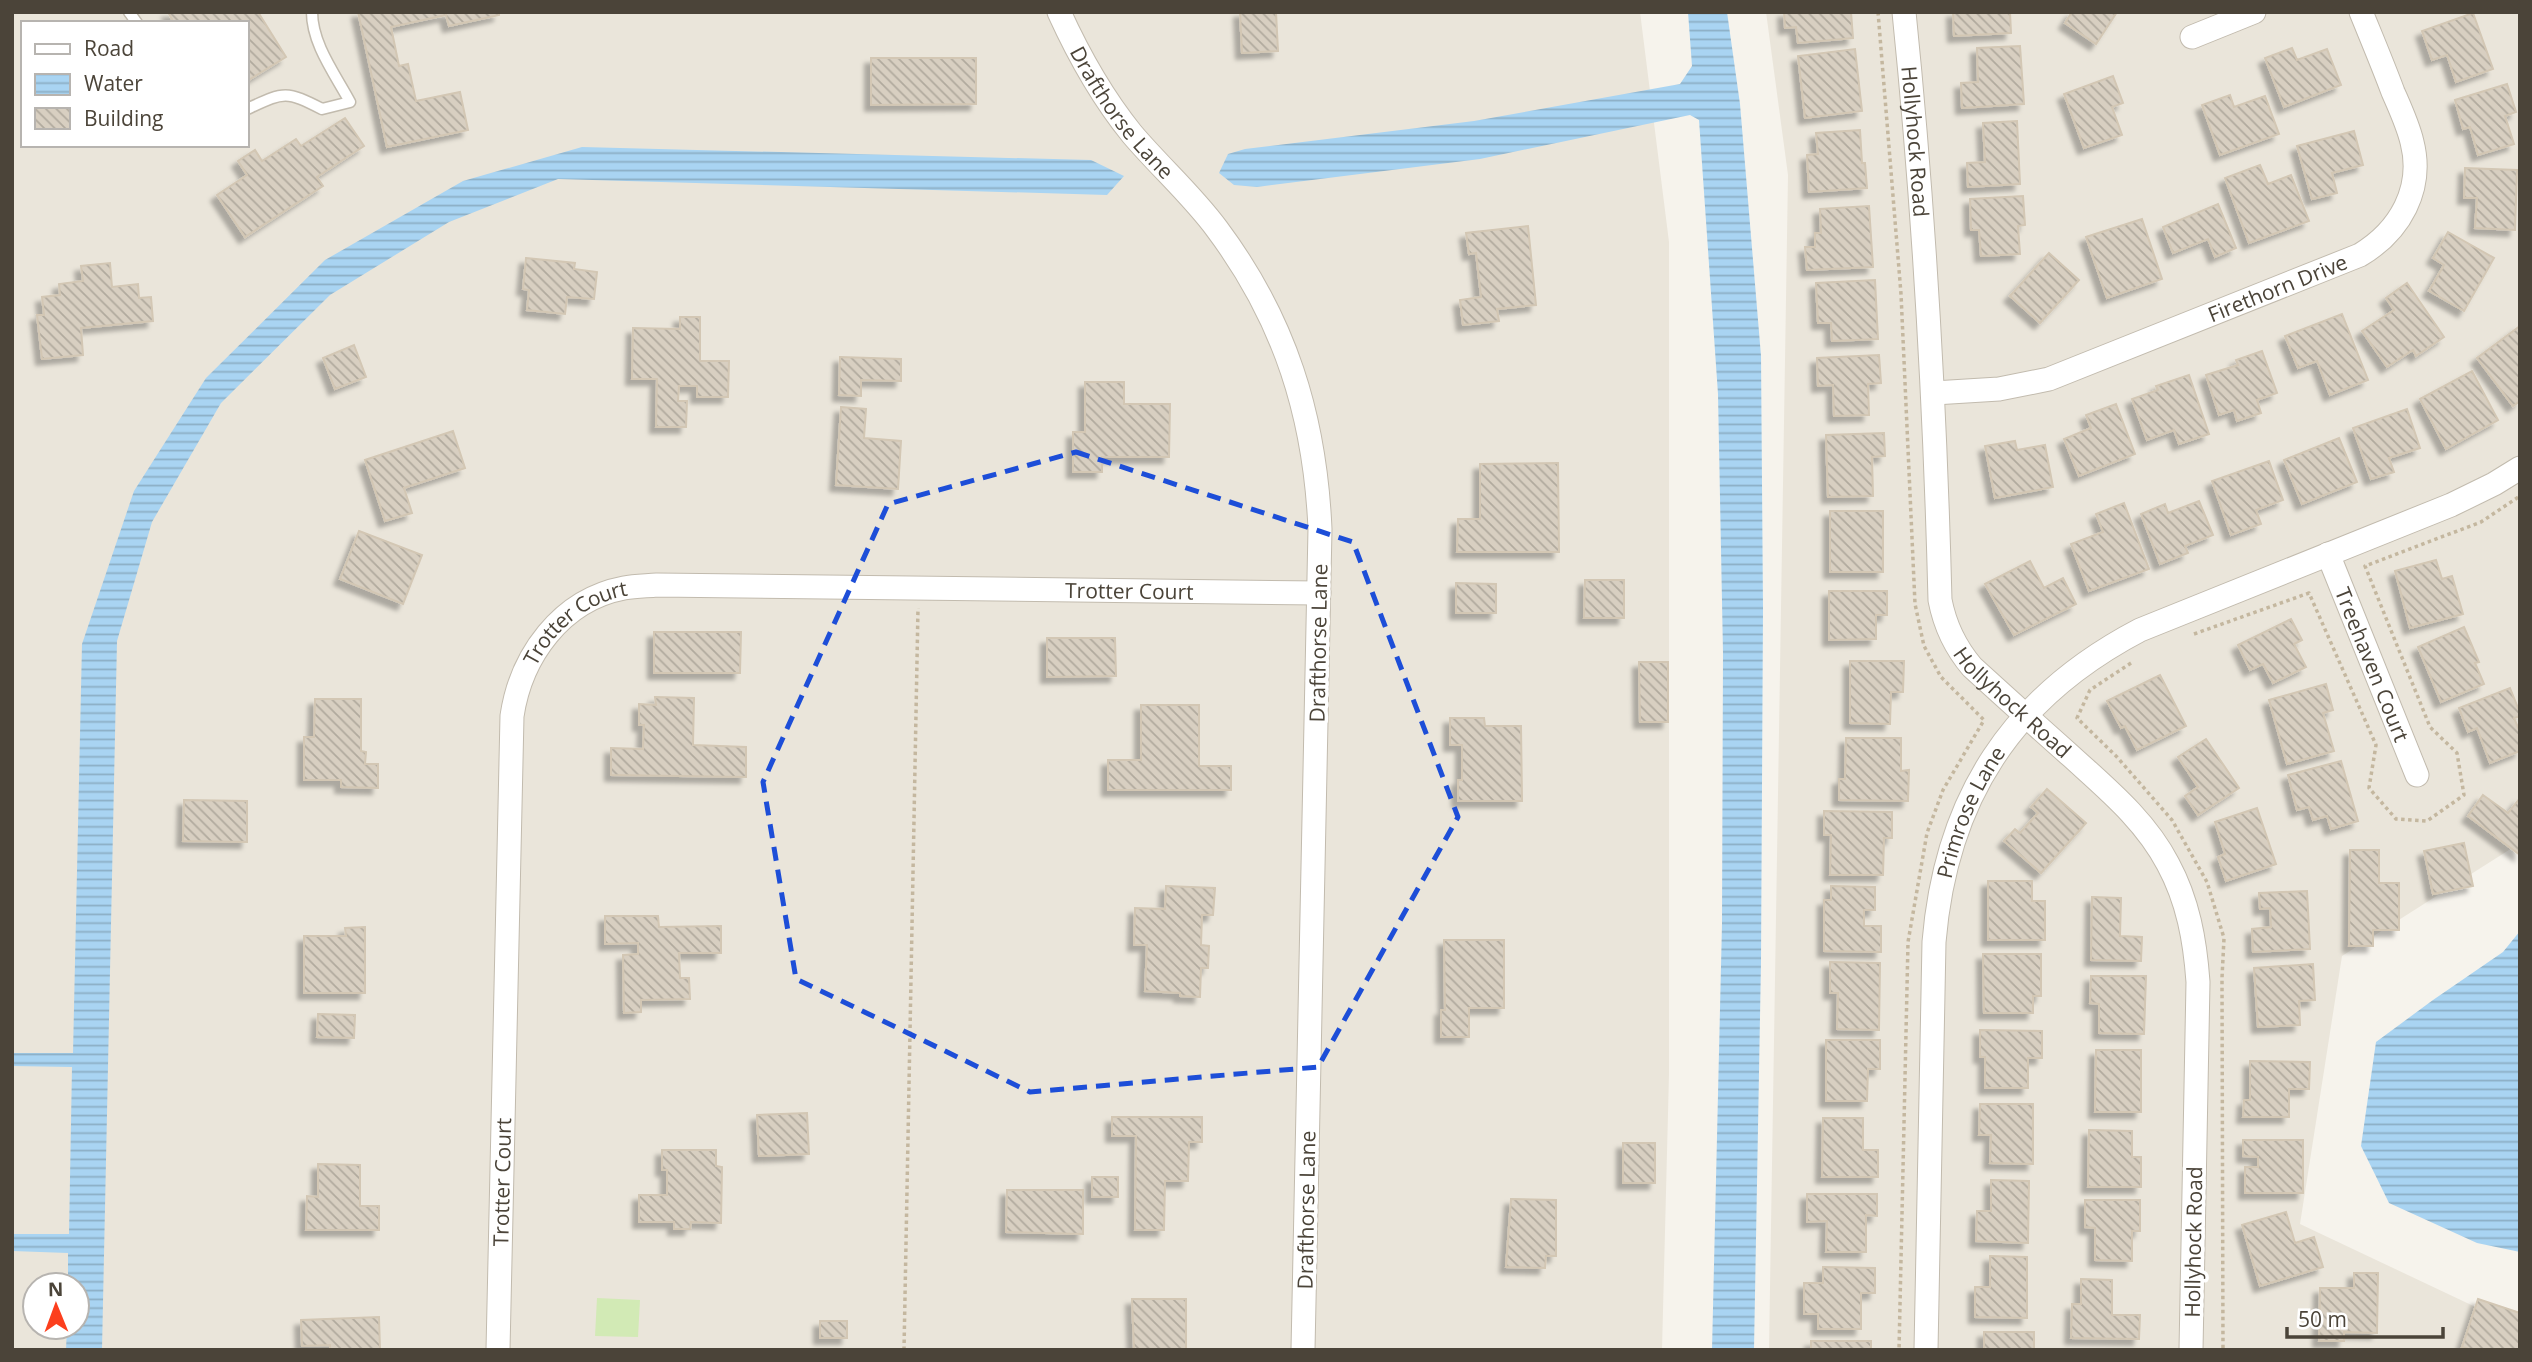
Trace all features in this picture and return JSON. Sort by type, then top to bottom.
[{"type":"street","name":"Drafthorse Lane","points":[[1059,12],[1080,56],[1131,132],[1193,199],[1248,273],[1286,349],[1303,402],[1314,456],[1320,529],[1303,1350]]},
{"type":"street","name":"Hollyhock Road","points":[[1904,12],[1918,146],[1934,393],[1940,600],[1943,615],[1952,639],[1962,655],[2126,806],[2149,833],[2168,863],[2188,912],[2198,982],[2191,1350]]},
{"type":"street","points":[[2192,37],[2254,12]]},
{"type":"street","name":"Firethorn Drive","points":[[1934,393],[1999,389],[2049,379],[2360,255],[2387,236],[2406,209],[2415,177],[2415,161],[2408,129],[2361,12]]},
{"type":"street","name":"Primrose Lane","points":[[1926,1350],[1934,942],[1937,911],[1945,865],[1954,835],[1973,792],[1997,752],[2025,715],[2058,683],[2112,645],[2140,630],[2451,505],[2520,468]]},
{"type":"street","name":"Treehaven Court","points":[[2328,554],[2417,775]]},
{"type":"street","name":"Trotter Court","points":[[498,1350],[512,716],[518,683],[532,654],[552,628],[578,607],[608,593],[624,588],[657,585],[1319,593]]},
{"type":"lane","points":[[248,108],[278,95],[296,96],[321,109],[350,102],[312,27],[312,12]]},
{"type":"path","points":[[1878,12],[1901,294],[1915,604],[1924,646],[1941,677],[1984,720],[1943,790],[1927,833],[1908,942],[1899,1350]]},
{"type":"path","points":[[2192,635],[2309,593],[2375,745],[2368,788],[2396,819],[2427,821],[2464,795],[2457,753],[2430,727],[2365,566],[2481,522],[2520,496]]},
{"type":"path","points":[[904,1350],[918,588]]},
{"type":"path","points":[[2132,662],[2090,690],[2077,718],[2117,757],[2172,820],[2207,882],[2224,938],[2224,1350]]},
{"type":"highlighted area","points":[[1076,452],[1353,542],[1458,817],[1318,1067],[1030,1092],[796,979],[763,782],[888,504]]},
{"type":"shaded area","points":[[12,12],[1640,12],[1669,242],[1669,1074],[1662,1350],[12,1350]]},
{"type":"shaded area","points":[[1766,12],[2520,12],[2520,843],[2342,956],[2300,1224],[2520,1328],[2520,1350],[1769,1350],[1788,175]]},
{"type":"green space","points":[[597,1298],[640,1300],[638,1337],[595,1336]]},
{"type":"water","points":[[1688,12],[1727,12],[1740,104],[1761,356],[1761,962],[1754,1350],[1712,1350],[1722,924],[1723,653],[1718,394],[1699,120],[1690,115],[1480,159],[1257,187],[1234,185],[1219,173],[1228,154],[1245,149],[1474,121],[1680,84],[1692,66]]},
{"type":"water","points":[[582,147],[1091,160],[1124,176],[1107,195],[558,179],[449,222],[330,295],[221,403],[152,522],[117,641],[102,1350],[66,1350],[66,1341],[91,1341],[91,1271],[68,1271],[68,1253],[12,1251],[12,1234],[69,1234],[72,1067],[12,1066],[12,1053],[73,1053],[82,644],[134,491],[206,378],[325,260],[463,181]]},
{"type":"water","points":[[2520,931],[2520,1252],[2477,1243],[2389,1203],[2361,1146],[2376,1042],[2503,952]]},
{"type":"building","points":[[168,12],[258,12],[286,57],[248,80],[248,21],[173,21]]},
{"type":"building","points":[[358,12],[499,12],[499,15],[449,26],[446,15],[391,27],[399,66],[408,64],[416,101],[460,92],[468,130],[387,147]]},
{"type":"building","points":[[1240,12],[1276,12],[1278,51],[1242,53]]},
{"type":"building","points":[[1784,12],[1851,12],[1853,38],[1798,43],[1796,27],[1785,28]]},
{"type":"building","points":[[1953,12],[2010,12],[2011,33],[1954,36]]},
{"type":"building","points":[[2072,12],[2117,12],[2096,44],[2065,23]]},
{"type":"building","points":[[2473,13],[2493,69],[2456,82],[2447,55],[2432,60],[2422,31]]},
{"type":"building","points":[[2020,46],[2024,104],[1962,108],[1961,83],[1978,82],[1977,48]]},
{"type":"building","points":[[2292,48],[2297,60],[2327,49],[2341,85],[2284,107],[2265,58]]},
{"type":"building","points":[[1855,49],[1862,111],[1805,118],[1798,56]]},
{"type":"building","points":[[871,58],[976,58],[976,104],[871,105]]},
{"type":"building","points":[[2113,76],[2123,103],[2112,107],[2122,135],[2084,148],[2064,94]]},
{"type":"building","points":[[2507,84],[2516,112],[2505,116],[2514,144],[2478,155],[2470,127],[2463,129],[2455,100]]},
{"type":"building","points":[[2230,95],[2234,107],[2265,96],[2279,134],[2220,155],[2202,105]]},
{"type":"building","points":[[345,118],[364,146],[317,177],[323,186],[245,237],[217,195],[247,175],[238,161],[255,150],[262,161],[296,139],[301,146]]},
{"type":"building","points":[[2017,121],[2020,184],[1968,187],[1967,163],[1985,162],[1983,123]]},
{"type":"building","points":[[1860,130],[1867,188],[1809,192],[1807,155],[1818,154],[1816,133]]},
{"type":"building","points":[[2354,131],[2363,165],[2332,173],[2337,193],[2312,199],[2297,146]]},
{"type":"building","points":[[2260,165],[2268,184],[2291,175],[2309,221],[2249,243],[2225,178]]},
{"type":"building","points":[[2465,168],[2517,170],[2515,230],[2475,228],[2477,198],[2464,198]]},
{"type":"building","points":[[2023,196],[2025,225],[2018,226],[2020,254],[1981,256],[1979,230],[1971,230],[1970,199]]},
{"type":"building","points":[[2218,204],[2236,248],[2215,257],[2208,239],[2173,253],[2163,227]]},
{"type":"building","points":[[1869,206],[1873,267],[1807,270],[1805,247],[1815,247],[1815,233],[1821,233],[1820,209]]},
{"type":"building","points":[[2142,219],[2162,279],[2107,298],[2086,237]]},
{"type":"building","points":[[1528,226],[1536,305],[1497,309],[1499,321],[1463,325],[1460,300],[1481,297],[1476,253],[1469,254],[1466,233]]},
{"type":"building","points":[[2448,232],[2494,258],[2464,311],[2429,291],[2444,265],[2433,258]]},
{"type":"building","points":[[2049,253],[2079,280],[2040,323],[2010,296]]},
{"type":"building","points":[[526,258],[575,263],[574,269],[597,272],[594,299],[567,297],[565,314],[527,310],[529,290],[523,289]]},
{"type":"building","points":[[110,263],[112,287],[138,284],[139,298],[151,297],[153,321],[81,328],[83,355],[42,359],[37,315],[44,315],[42,297],[60,295],[59,284],[83,281],[81,266]]},
{"type":"building","points":[[1875,280],[1878,339],[1832,341],[1831,323],[1818,323],[1816,283]]},
{"type":"building","points":[[2407,283],[2444,337],[2416,356],[2413,350],[2387,367],[2362,331],[2394,310],[2386,298]]},
{"type":"building","points":[[2342,314],[2368,380],[2330,395],[2317,361],[2298,368],[2285,336]]},
{"type":"building","points":[[680,317],[700,317],[700,361],[729,361],[728,397],[697,397],[697,386],[679,386],[678,401],[687,401],[686,427],[656,427],[657,379],[632,379],[633,328],[680,329]]},
{"type":"building","points":[[2520,326],[2520,401],[2513,406],[2477,358]]},
{"type":"building","points":[[354,345],[366,377],[335,389],[323,358]]},
{"type":"building","points":[[2262,351],[2277,393],[2257,400],[2261,413],[2237,421],[2234,410],[2219,415],[2206,375],[2238,365],[2236,360]]},
{"type":"building","points":[[1879,355],[1881,383],[1868,384],[1869,415],[1834,416],[1833,385],[1818,386],[1817,358]]},
{"type":"building","points":[[840,357],[901,359],[901,381],[861,380],[861,396],[839,395]]},
{"type":"building","points":[[2472,371],[2498,420],[2446,449],[2420,399]]},
{"type":"building","points":[[2189,375],[2209,434],[2179,444],[2174,430],[2147,440],[2132,399],[2158,390],[2156,386]]},
{"type":"building","points":[[1085,382],[1124,382],[1124,404],[1170,404],[1169,457],[1102,457],[1102,472],[1073,472],[1073,432],[1085,432]]},
{"type":"building","points":[[2116,404],[2135,454],[2079,476],[2064,439],[2091,428],[2086,415]]},
{"type":"building","points":[[841,407],[866,409],[864,438],[901,441],[898,489],[836,485]]},
{"type":"building","points":[[2407,409],[2420,448],[2389,458],[2394,472],[2371,479],[2353,428]]},
{"type":"building","points":[[453,431],[465,468],[404,488],[412,513],[385,521],[365,460]]},
{"type":"building","points":[[1884,433],[1885,456],[1872,457],[1873,496],[1828,497],[1826,435]]},
{"type":"building","points":[[2339,438],[2357,482],[2302,504],[2284,460]]},
{"type":"building","points":[[2015,441],[2017,450],[2045,445],[2053,487],[1995,498],[1985,446]]},
{"type":"building","points":[[2269,461],[2283,500],[2256,510],[2261,524],[2231,535],[2212,481]]},
{"type":"building","points":[[1558,463],[1559,552],[1457,552],[1458,519],[1480,519],[1480,464]]},
{"type":"building","points":[[2199,501],[2213,535],[2185,546],[2188,553],[2160,564],[2141,514],[2165,504],[2168,513]]},
{"type":"building","points":[[2124,503],[2149,569],[2089,591],[2071,544],[2103,532],[2096,514]]},
{"type":"building","points":[[1830,511],[1883,511],[1883,572],[1830,572]]},
{"type":"building","points":[[359,531],[422,555],[403,604],[340,579]]},
{"type":"building","points":[[2436,560],[2442,579],[2452,576],[2463,614],[2410,628],[2395,571]]},
{"type":"building","points":[[2030,561],[2044,588],[2063,578],[2076,604],[2014,635],[1985,584]]},
{"type":"building","points":[[1585,580],[1624,580],[1624,618],[1584,618]]},
{"type":"building","points":[[1456,583],[1496,584],[1496,613],[1456,613]]},
{"type":"building","points":[[1829,591],[1887,591],[1887,615],[1876,615],[1876,639],[1829,640]]},
{"type":"building","points":[[2291,619],[2302,640],[2294,644],[2306,667],[2273,683],[2263,664],[2250,670],[2238,645]]},
{"type":"building","points":[[2464,627],[2479,662],[2475,663],[2484,684],[2441,702],[2418,647]]},
{"type":"building","points":[[654,632],[741,632],[740,673],[654,673]]},
{"type":"building","points":[[1047,638],[1115,638],[1116,676],[1047,677]]},
{"type":"building","points":[[1850,661],[1904,661],[1903,692],[1891,692],[1890,724],[1850,723]]},
{"type":"building","points":[[1639,662],[1668,662],[1668,722],[1640,722]]},
{"type":"building","points":[[2160,675],[2186,726],[2137,750],[2125,726],[2121,728],[2107,701]]},
{"type":"building","points":[[2326,684],[2333,710],[2323,713],[2334,751],[2287,764],[2269,700]]},
{"type":"building","points":[[2510,688],[2520,713],[2520,716],[2514,718],[2520,732],[2520,751],[2490,763],[2477,728],[2468,732],[2459,708]]},
{"type":"building","points":[[655,697],[694,698],[693,745],[746,747],[746,777],[611,775],[611,748],[643,749],[644,725],[639,725],[639,704],[656,705]]},
{"type":"building","points":[[315,699],[361,699],[361,751],[366,752],[365,764],[378,764],[378,788],[341,787],[341,780],[304,780],[304,737],[314,737]]},
{"type":"building","points":[[1141,705],[1199,705],[1199,766],[1231,766],[1231,790],[1108,790],[1108,760],[1141,760]]},
{"type":"building","points":[[1450,718],[1484,718],[1485,726],[1521,726],[1522,801],[1458,801],[1458,780],[1462,780],[1462,745],[1450,745]]},
{"type":"building","points":[[1846,738],[1901,738],[1901,771],[1909,770],[1908,801],[1839,800],[1839,779],[1845,779]]},
{"type":"building","points":[[2206,739],[2239,788],[2198,815],[2185,796],[2198,787],[2178,757]]},
{"type":"building","points":[[2341,761],[2358,821],[2331,829],[2327,816],[2313,820],[2309,807],[2297,810],[2288,775]]},
{"type":"building","points":[[2047,789],[2086,823],[2041,873],[2004,841],[2015,829],[2020,833],[2038,813],[2031,807]]},
{"type":"building","points":[[2483,795],[2508,813],[2520,798],[2520,855],[2468,816]]},
{"type":"building","points":[[184,800],[247,801],[247,842],[183,841]]},
{"type":"building","points":[[2257,808],[2276,864],[2226,881],[2218,857],[2225,854],[2215,822]]},
{"type":"building","points":[[1824,811],[1892,812],[1892,838],[1884,838],[1883,875],[1830,875],[1831,835],[1824,835]]},
{"type":"building","points":[[2464,843],[2473,886],[2433,894],[2424,851]]},
{"type":"building","points":[[2350,850],[2379,850],[2379,883],[2399,883],[2399,930],[2373,930],[2373,946],[2349,946]]},
{"type":"building","points":[[1988,881],[2032,881],[2032,901],[2045,901],[2045,940],[1988,940]]},
{"type":"building","points":[[1166,886],[1215,888],[1213,915],[1202,915],[1201,945],[1209,946],[1208,968],[1201,968],[1200,997],[1145,991],[1147,945],[1134,945],[1135,908],[1165,909]]},
{"type":"building","points":[[1831,886],[1875,887],[1875,910],[1864,910],[1864,926],[1881,926],[1881,952],[1824,951],[1824,900],[1831,900]]},
{"type":"building","points":[[2307,891],[2310,949],[2253,952],[2252,929],[2271,927],[2270,908],[2260,909],[2259,893]]},
{"type":"building","points":[[2092,897],[2121,898],[2120,936],[2142,937],[2141,961],[2091,960]]},
{"type":"building","points":[[605,916],[658,916],[659,927],[721,926],[721,953],[679,953],[680,978],[689,978],[690,999],[641,1000],[641,1012],[624,1013],[623,955],[638,954],[638,943],[605,944]]},
{"type":"building","points":[[365,927],[365,993],[304,993],[304,936],[346,936],[345,928]]},
{"type":"building","points":[[1444,940],[1504,940],[1504,1008],[1469,1008],[1469,1037],[1441,1037],[1441,1010],[1445,1010]]},
{"type":"building","points":[[1983,954],[2041,954],[2041,996],[2033,996],[2033,1013],[1984,1013]]},
{"type":"building","points":[[1830,962],[1880,963],[1879,1030],[1837,1029],[1838,993],[1830,993]]},
{"type":"building","points":[[2313,964],[2315,1000],[2299,1001],[2300,1025],[2258,1027],[2254,968]]},
{"type":"building","points":[[2091,976],[2146,976],[2144,1034],[2099,1033],[2099,1004],[2090,1003]]},
{"type":"building","points":[[318,1014],[355,1015],[354,1038],[317,1037]]},
{"type":"building","points":[[1980,1030],[2042,1031],[2042,1058],[2028,1058],[2028,1088],[1985,1088],[1985,1057],[1980,1057]]},
{"type":"building","points":[[1826,1040],[1880,1040],[1880,1069],[1868,1069],[1867,1101],[1826,1101]]},
{"type":"building","points":[[2096,1050],[2141,1050],[2141,1112],[2095,1112]]},
{"type":"building","points":[[2250,1061],[2310,1062],[2309,1089],[2289,1089],[2289,1117],[2243,1117],[2244,1100],[2250,1100]]},
{"type":"building","points":[[1980,1104],[2033,1104],[2033,1164],[1990,1163],[1991,1135],[1979,1135]]},
{"type":"building","points":[[807,1113],[809,1154],[759,1156],[757,1115]]},
{"type":"building","points":[[1112,1117],[1202,1117],[1202,1142],[1189,1142],[1188,1181],[1165,1181],[1164,1230],[1135,1230],[1136,1136],[1112,1136]]},
{"type":"building","points":[[1823,1118],[1863,1118],[1863,1150],[1878,1150],[1878,1177],[1822,1177]]},
{"type":"building","points":[[2089,1130],[2132,1131],[2132,1157],[2141,1157],[2141,1187],[2088,1187]]},
{"type":"building","points":[[2243,1140],[2303,1140],[2303,1193],[2245,1193],[2245,1167],[2258,1167],[2258,1157],[2243,1156]]},
{"type":"building","points":[[1623,1143],[1655,1143],[1655,1183],[1623,1183]]},
{"type":"building","points":[[662,1150],[716,1150],[716,1166],[722,1167],[721,1223],[691,1222],[690,1229],[674,1229],[674,1222],[639,1222],[639,1195],[667,1195],[667,1170],[662,1170]]},
{"type":"building","points":[[318,1164],[360,1165],[360,1206],[379,1206],[379,1230],[306,1230],[307,1196],[318,1197]]},
{"type":"building","points":[[1092,1177],[1118,1177],[1118,1197],[1092,1197]]},
{"type":"building","points":[[1991,1180],[2029,1181],[2028,1243],[1976,1241],[1977,1211],[1991,1211]]},
{"type":"building","points":[[1007,1190],[1083,1190],[1083,1234],[1006,1232]]},
{"type":"building","points":[[1807,1194],[1877,1194],[1877,1216],[1866,1215],[1866,1252],[1826,1252],[1827,1221],[1807,1222]]},
{"type":"building","points":[[1511,1199],[1556,1200],[1556,1256],[1546,1256],[1545,1268],[1506,1267]]},
{"type":"building","points":[[2085,1200],[2140,1200],[2140,1231],[2132,1231],[2132,1261],[2095,1260],[2095,1228],[2085,1227]]},
{"type":"building","points":[[2286,1212],[2295,1243],[2314,1237],[2323,1267],[2260,1286],[2242,1225]]},
{"type":"building","points":[[1990,1256],[2027,1257],[2027,1318],[1975,1317],[1975,1287],[1990,1287]]},
{"type":"building","points":[[1823,1267],[1875,1268],[1875,1293],[1861,1293],[1861,1329],[1818,1329],[1818,1314],[1804,1314],[1804,1283],[1823,1283]]},
{"type":"building","points":[[2354,1273],[2378,1273],[2377,1333],[2344,1332],[2344,1341],[2319,1341],[2320,1288],[2354,1288]]},
{"type":"building","points":[[2081,1279],[2112,1280],[2112,1315],[2140,1315],[2139,1339],[2071,1338],[2072,1304],[2081,1304]]},
{"type":"building","points":[[1132,1299],[1186,1299],[1186,1350],[1134,1350]]},
{"type":"building","points":[[2478,1299],[2520,1313],[2520,1350],[2472,1350],[2462,1347]]},
{"type":"building","points":[[379,1317],[380,1350],[330,1350],[330,1345],[302,1346],[301,1320]]},
{"type":"building","points":[[820,1321],[847,1321],[847,1338],[820,1338]]},
{"type":"building","points":[[1984,1332],[2034,1332],[2034,1350],[1984,1350]]},
{"type":"building","points":[[1811,1341],[1871,1341],[1871,1350],[1811,1350]]}]
